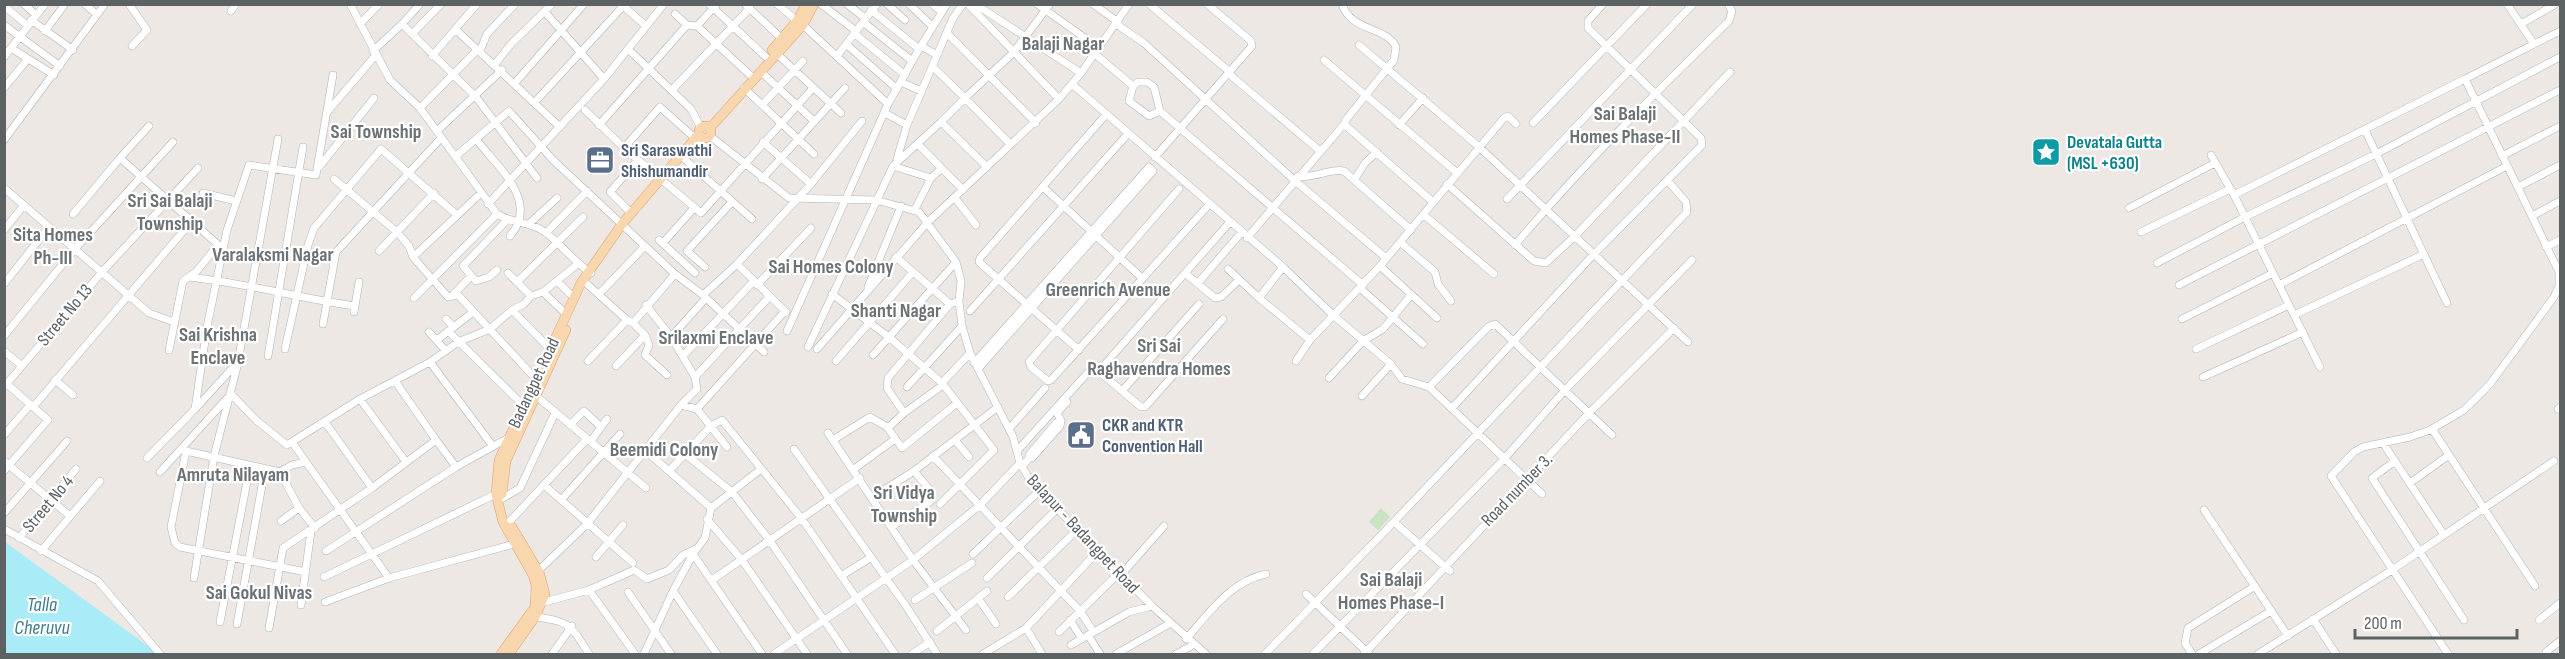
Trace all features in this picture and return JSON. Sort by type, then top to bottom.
[{"type":"main road","name":"Badangpet Road","points":[[624,225],[681,156],[776,53],[814,4]]},
{"type":"main road","name":"Badangpet Road","points":[[702,133],[782,38],[800,23],[803,6]]},
{"type":"main road","name":"Badangpet Road","points":[[539,604],[545,591],[509,522],[500,496],[506,461],[535,378],[574,298],[632,213],[661,180]]},
{"type":"main road","name":"Badangpet Road","points":[[536,573],[514,544],[503,522],[497,467],[508,438],[536,395],[591,272]]},
{"type":"main road","points":[[509,654],[539,604]]},
{"type":"main road","points":[[501,654],[531,616]]},
{"type":"street","points":[[24,4],[32,20]]},
{"type":"street","points":[[4,57],[45,4]]},
{"type":"street","points":[[45,31],[65,4]]},
{"type":"street","points":[[85,4],[96,14]]},
{"type":"street","points":[[4,140],[105,4]]},
{"type":"street","points":[[129,4],[136,19],[147,30],[132,46]]},
{"type":"street","points":[[350,4],[390,80],[420,108],[497,214],[520,224],[530,223],[557,198]]},
{"type":"street","points":[[360,24],[379,4]]},
{"type":"street","points":[[327,113],[374,53],[420,4]]},
{"type":"street","points":[[412,34],[441,4]]},
{"type":"street","points":[[432,56],[477,4]]},
{"type":"street","points":[[420,108],[479,50],[487,34],[515,4]]},
{"type":"street","points":[[495,64],[512,43],[552,4]]},
{"type":"street","points":[[515,83],[584,4]]},
{"type":"street","points":[[488,204],[604,79],[664,4]]},
{"type":"street","points":[[777,4],[888,104]]},
{"type":"street","points":[[821,4],[905,75]]},
{"type":"street","points":[[847,4],[912,61]]},
{"type":"street","points":[[887,4],[905,20]]},
{"type":"street","points":[[909,4],[932,26]]},
{"type":"street","points":[[932,4],[942,12]]},
{"type":"street","points":[[787,330],[888,104],[947,4]]},
{"type":"street","points":[[808,347],[895,163],[921,91],[953,18],[963,4]]},
{"type":"street","points":[[968,4],[1059,99]]},
{"type":"street","points":[[975,4],[1081,73]]},
{"type":"street","points":[[1037,4],[1048,8],[1133,86]]},
{"type":"street","points":[[1093,4],[1144,43],[1386,258]]},
{"type":"street","points":[[817,349],[928,222],[1036,123],[1073,85],[1129,4]]},
{"type":"street","points":[[1149,4],[1320,151]]},
{"type":"street","points":[[1155,157],[1252,46],[1251,41],[1207,4]]},
{"type":"street","points":[[1198,283],[1272,207],[1345,123],[1394,60],[1396,47],[1394,42],[1359,24],[1345,13],[1342,4]]},
{"type":"street","points":[[1452,408],[1511,341],[1702,145],[1701,138],[1657,92],[1587,26],[1603,4]]},
{"type":"street","points":[[1533,123],[1647,4]]},
{"type":"street","points":[[1507,199],[1693,4]]},
{"type":"street","points":[[1515,245],[1657,92],[1729,21],[1732,11],[1728,4]]},
{"type":"street","points":[[2507,4],[2534,44]]},
{"type":"street","points":[[2521,24],[2556,4]]},
{"type":"street","points":[[535,102],[583,52],[623,5],[646,26]]},
{"type":"street","points":[[4,6],[32,20],[73,50]]},
{"type":"street","points":[[697,26],[713,6],[766,57]]},
{"type":"street","points":[[672,90],[733,26],[748,6],[782,38]]},
{"type":"street","points":[[837,56],[874,7],[920,47],[937,55]]},
{"type":"street","points":[[895,163],[918,144],[1013,52],[1048,8]]},
{"type":"street","points":[[545,12],[583,52],[604,79]]},
{"type":"street","points":[[675,14],[687,26],[697,26],[750,75]]},
{"type":"street","points":[[402,24],[476,97],[537,178]]},
{"type":"street","points":[[4,25],[60,66]]},
{"type":"street","points":[[599,125],[687,26]]},
{"type":"street","points":[[455,29],[560,127]]},
{"type":"street","points":[[2140,232],[2365,130],[2560,31]]},
{"type":"street","points":[[947,33],[1036,123]]},
{"type":"street","points":[[846,44],[899,86],[921,91]]},
{"type":"street","points":[[1359,45],[1478,146],[1688,342]]},
{"type":"street","points":[[11,48],[54,75]]},
{"type":"street","points":[[629,50],[692,109],[702,133]]},
{"type":"street","points":[[776,53],[841,113]]},
{"type":"street","points":[[2157,263],[2245,217],[2376,154],[2560,57]]},
{"type":"street","points":[[4,88],[27,60]]},
{"type":"street","points":[[1324,60],[1456,172]]},
{"type":"street","points":[[762,105],[803,61]]},
{"type":"street","points":[[933,67],[1011,144]]},
{"type":"street","points":[[323,324],[336,252],[410,172],[439,134],[501,70]]},
{"type":"street","points":[[760,71],[814,121]]},
{"type":"street","points":[[1447,184],[1515,245],[1541,264],[1552,259],[1575,236],[1730,72]]},
{"type":"street","points":[[318,169],[333,75]]},
{"type":"street","points":[[2448,654],[2331,476],[2354,452],[2432,429],[2448,422],[2478,398],[2546,311],[2559,286],[2559,273],[2465,80]]},
{"type":"street","points":[[1160,111],[1149,116],[1132,105],[1129,101],[1133,86],[1138,82],[1147,82],[1154,87],[1160,111],[1362,286],[1393,318],[1423,344]]},
{"type":"street","points":[[1073,85],[1244,236],[1283,267],[1334,316],[1391,363],[1407,382],[1429,387],[1542,494]]},
{"type":"street","points":[[744,88],[814,154]]},
{"type":"street","points":[[585,110],[624,148],[701,213],[813,88]]},
{"type":"street","points":[[762,179],[845,88]]},
{"type":"street","points":[[2179,285],[2560,90]]},
{"type":"street","points":[[195,410],[220,247],[249,165],[314,176],[374,98]]},
{"type":"street","points":[[1399,125],[1423,98]]},
{"type":"street","points":[[624,148],[660,107],[702,133],[789,198],[876,200],[915,209],[931,178],[941,168]]},
{"type":"street","points":[[456,156],[508,111],[540,147],[645,246],[675,274],[705,296],[738,330],[764,352]]},
{"type":"street","points":[[885,113],[907,125]]},
{"type":"street","points":[[1296,361],[1310,340],[1362,286],[1424,215],[1478,146],[1506,116],[1516,124]]},
{"type":"street","points":[[1078,350],[980,265],[980,258],[1044,188],[1103,118]]},
{"type":"street","points":[[671,337],[705,296],[811,184],[862,121]]},
{"type":"street","points":[[941,122],[987,167]]},
{"type":"street","points":[[1345,123],[1347,128],[1433,202]]},
{"type":"street","points":[[73,214],[149,126]]},
{"type":"street","points":[[2502,156],[2560,126]]},
{"type":"street","points":[[2365,130],[2447,303]]},
{"type":"street","points":[[970,311],[1125,137]]},
{"type":"street","points":[[194,578],[214,456],[238,362],[278,139]]},
{"type":"street","points":[[476,139],[519,196],[523,213],[520,224],[510,236]]},
{"type":"street","points":[[4,336],[75,249],[173,142]]},
{"type":"street","points":[[763,142],[811,184]]},
{"type":"street","points":[[918,144],[963,190]]},
{"type":"street","points":[[268,356],[303,147]]},
{"type":"street","points":[[285,350],[314,228],[381,148],[457,215]]},
{"type":"street","points":[[1355,180],[1365,163],[1377,152]]},
{"type":"street","points":[[2211,155],[2259,244],[2320,367]]},
{"type":"street","points":[[681,156],[752,219]]},
{"type":"street","points":[[120,158],[220,247]]},
{"type":"street","points":[[632,213],[610,192],[638,159]]},
{"type":"street","points":[[895,163],[931,178]]},
{"type":"street","points":[[2129,208],[2215,163]]},
{"type":"street","points":[[2518,187],[2560,165]]},
{"type":"street","points":[[2279,285],[2507,166]]},
{"type":"street","points":[[976,366],[1149,167],[1153,171],[1094,233]]},
{"type":"street","name":"Street No 13","points":[[6,385],[102,272],[198,168]]},
{"type":"street","points":[[1296,178],[1313,177],[1342,170],[1411,230]]},
{"type":"street","points":[[334,179],[397,232],[409,246],[412,256],[448,297],[458,295],[535,378]]},
{"type":"street","points":[[1265,654],[1394,522],[1621,279],[1687,212],[1686,202],[1668,181]]},
{"type":"street","points":[[4,188],[149,313],[174,322]]},
{"type":"street","points":[[1044,188],[1142,278]]},
{"type":"street","points":[[1179,189],[1056,329],[1029,362],[1031,367],[1050,381],[1206,208]]},
{"type":"street","points":[[546,233],[587,191]]},
{"type":"street","points":[[202,193],[236,201]]},
{"type":"street","points":[[379,251],[434,193]]},
{"type":"street","points":[[412,256],[481,193]]},
{"type":"street","points":[[955,198],[976,225]]},
{"type":"street","points":[[2532,216],[2560,201]]},
{"type":"street","points":[[705,267],[687,252],[732,202]]},
{"type":"street","points":[[4,230],[24,205]]},
{"type":"street","points":[[867,290],[901,206]]},
{"type":"street","points":[[694,208],[661,242],[695,273]]},
{"type":"street","name":"Balapur - Badangpet Road","points":[[915,209],[928,222],[956,262],[961,281],[959,301],[962,326],[970,353],[998,407],[1021,465],[1039,491],[1120,574],[1169,624],[1206,654]]},
{"type":"street","points":[[414,297],[497,214]]},
{"type":"street","points":[[1424,215],[1494,274]]},
{"type":"street","points":[[517,282],[583,217]]},
{"type":"street","points":[[497,270],[489,277],[476,281],[463,266],[507,220]]},
{"type":"street","points":[[4,435],[56,380],[192,221]]},
{"type":"street","points":[[1099,371],[1230,222]]},
{"type":"street","points":[[530,223],[546,233],[591,272]]},
{"type":"street","points":[[4,284],[49,227]]},
{"type":"street","points":[[683,356],[811,228]]},
{"type":"street","points":[[2546,247],[2560,240]]},
{"type":"street","points":[[1400,242],[1435,272],[1438,284],[1451,301]]},
{"type":"street","points":[[600,293],[645,246]]},
{"type":"street","points":[[169,350],[183,281],[196,272],[220,247]]},
{"type":"street","points":[[2294,315],[2424,254]]},
{"type":"street","points":[[896,257],[950,304]]},
{"type":"street","points":[[1313,654],[1419,543],[1504,459],[1565,390],[1692,260]]},
{"type":"street","points":[[873,355],[956,262]]},
{"type":"street","points":[[231,394],[284,445],[292,442],[360,399],[462,342],[490,329],[512,310],[524,304],[531,296],[543,292],[579,263]]},
{"type":"street","points":[[737,264],[755,284],[793,318]]},
{"type":"street","points":[[1380,266],[1437,318]]},
{"type":"street","points":[[1259,298],[1283,267]]},
{"type":"street","points":[[1228,269],[1310,340]]},
{"type":"street","points":[[836,361],[913,272]]},
{"type":"street","points":[[508,273],[531,296]]},
{"type":"street","points":[[2182,319],[2273,273]]},
{"type":"street","points":[[588,361],[675,274]]},
{"type":"street","points":[[1186,274],[1215,298],[1221,297],[1239,280]]},
{"type":"street","points":[[189,276],[278,290],[297,297],[354,309],[359,282]]},
{"type":"street","points":[[453,295],[471,276]]},
{"type":"street","points":[[557,281],[574,298]]},
{"type":"street","points":[[587,284],[600,293],[645,335],[649,345],[645,355],[667,375]]},
{"type":"street","points":[[543,292],[566,315]]},
{"type":"street","points":[[832,294],[890,338],[943,384],[994,451],[940,504]]},
{"type":"street","points":[[1329,378],[1363,341],[1383,329],[1411,295]]},
{"type":"street","points":[[695,377],[769,297]]},
{"type":"street","points":[[904,413],[886,384],[950,304],[959,301]]},
{"type":"street","points":[[1122,391],[1199,304]]},
{"type":"street","points":[[536,573],[587,524],[681,405],[697,389],[695,377],[683,356],[646,305]]},
{"type":"street","points":[[2196,349],[2289,305]]},
{"type":"street","points":[[512,310],[550,349]]},
{"type":"street","points":[[697,409],[785,311]]},
{"type":"street","points":[[437,340],[473,312]]},
{"type":"street","points":[[446,319],[462,342],[525,409]]},
{"type":"street","points":[[1017,451],[1092,368],[1099,371],[1141,407],[1145,407],[1223,319]]},
{"type":"street","points":[[1429,387],[1492,324],[1504,331],[1511,341],[1612,435]]},
{"type":"street","points":[[907,387],[962,326]]},
{"type":"street","name":"Road number 3.","points":[[1366,653],[1589,413],[1674,328]]},
{"type":"street","points":[[429,332],[446,351]]},
{"type":"street","points":[[2203,377],[2303,332]]},
{"type":"street","points":[[616,366],[645,335]]},
{"type":"street","points":[[4,351],[22,366]]},
{"type":"street","points":[[888,428],[943,384],[970,353]]},
{"type":"street","points":[[147,459],[238,362]]},
{"type":"street","points":[[429,362],[492,445]]},
{"type":"street","points":[[1362,396],[1391,363]]},
{"type":"street","points":[[56,380],[73,395]]},
{"type":"street","points":[[395,381],[456,467]]},
{"type":"street","points":[[774,654],[913,560],[980,505],[1021,465],[1032,458],[1060,426],[1061,420],[1057,413],[1084,382]]},
{"type":"street","points":[[6,385],[48,420],[6,466],[31,483],[70,516]]},
{"type":"street","points":[[1008,429],[1045,388]]},
{"type":"street","points":[[159,472],[231,394]]},
{"type":"street","points":[[536,395],[646,488]]},
{"type":"street","points":[[360,399],[406,462]]},
{"type":"street","points":[[957,404],[902,448],[888,428],[866,417],[830,436],[893,526],[913,560],[966,630]]},
{"type":"street","points":[[681,405],[697,409],[727,447]]},
{"type":"street","points":[[873,497],[914,471],[998,407]]},
{"type":"street","points":[[570,425],[584,411],[601,427]]},
{"type":"street","points":[[324,577],[520,488],[555,413]]},
{"type":"street","points":[[509,522],[589,440],[606,419]]},
{"type":"street","points":[[670,470],[711,426],[722,420],[802,519],[895,654]]},
{"type":"street","points":[[325,422],[372,488]]},
{"type":"street","points":[[2432,429],[2535,586]]},
{"type":"street","points":[[562,499],[620,434]]},
{"type":"street","points":[[326,551],[456,467],[508,438]]},
{"type":"street","points":[[854,469],[895,439]]},
{"type":"street","points":[[269,628],[283,548],[372,488],[436,440]]},
{"type":"street","points":[[4,513],[66,441]]},
{"type":"street","points":[[955,441],[969,457]]},
{"type":"street","points":[[292,442],[358,531],[389,578]]},
{"type":"street","points":[[2383,443],[2444,535]]},
{"type":"street","points":[[794,449],[937,654]]},
{"type":"street","points":[[645,450],[711,508]]},
{"type":"street","points":[[306,462],[292,465],[280,472],[186,451],[171,527],[175,543],[232,558],[306,572]]},
{"type":"street","points":[[685,454],[732,492],[770,541],[847,654]]},
{"type":"street","points":[[2410,483],[2449,455]]},
{"type":"street","points":[[933,456],[1080,611],[1087,634],[1100,654]]},
{"type":"street","points":[[2395,461],[2372,478],[2464,621]]},
{"type":"street","points":[[2258,654],[2392,570],[2554,461]]},
{"type":"street","points":[[220,622],[250,466]]},
{"type":"street","name":"Street No 4","points":[[19,538],[76,469]]},
{"type":"street","points":[[237,624],[265,469]]},
{"type":"street","points":[[644,654],[695,551],[705,538],[711,508],[761,469]]},
{"type":"street","points":[[914,471],[929,489]]},
{"type":"street","points":[[280,472],[313,529],[301,605]]},
{"type":"street","points":[[712,580],[860,478]]},
{"type":"street","points":[[41,551],[100,481]]},
{"type":"street","points":[[544,485],[633,563]]},
{"type":"street","points":[[973,554],[1039,491]]},
{"type":"street","points":[[893,526],[932,501]]},
{"type":"street","points":[[281,521],[299,508]]},
{"type":"street","points":[[987,578],[1020,548],[1057,509]]},
{"type":"street","points":[[2204,510],[2288,636]]},
{"type":"street","points":[[707,519],[742,560],[807,654]]},
{"type":"street","points":[[1394,522],[1447,568]]},
{"type":"street","points":[[596,557],[623,525]]},
{"type":"street","points":[[1059,632],[1120,574],[1164,526]]},
{"type":"street","points":[[4,529],[98,581],[160,654]]},
{"type":"street","points":[[1008,597],[1077,530]]},
{"type":"street","points":[[325,602],[389,578],[514,544]]},
{"type":"street","points":[[695,551],[762,654]]},
{"type":"street","points":[[539,604],[589,590],[634,570],[647,579],[669,570],[683,555],[695,551]]},
{"type":"street","points":[[983,654],[1026,628],[1098,551]]},
{"type":"street","points":[[841,576],[870,558]]},
{"type":"street","points":[[915,600],[972,563]]},
{"type":"street","points":[[1186,639],[1222,599],[1248,578],[1266,574]]},
{"type":"street","points":[[2192,654],[2185,643],[2188,628],[2255,586]]},
{"type":"street","points":[[589,590],[634,654]]},
{"type":"street","points":[[674,591],[717,654]]},
{"type":"street","points":[[937,631],[987,591]]},
{"type":"street","points":[[628,592],[671,654]]},
{"type":"street","points":[[1306,594],[1340,624],[1366,653]]},
{"type":"street","points":[[978,598],[996,624]]},
{"type":"street","points":[[2539,620],[2560,603]]},
{"type":"street","points":[[1071,645],[1129,612],[1152,606]]},
{"type":"street","points":[[2199,654],[2271,611]]},
{"type":"street","points":[[531,616],[554,619],[572,626],[589,654]]},
{"type":"street","points":[[1070,620],[1087,634]]},
{"type":"street","points":[[2313,620],[2335,652],[2325,654]]},
{"type":"street","points":[[1116,654],[1169,624]]},
{"type":"street","points":[[552,654],[572,626]]},
{"type":"street","points":[[1026,628],[1042,654]]},
{"type":"street","points":[[2545,654],[2560,641]]},
{"type":"street","points":[[912,654],[930,642]]},
{"type":"street","points":[[1176,654],[1193,645]]},
{"type":"green space","points":[[1381,508],[1390,517],[1378,530],[1369,522]]},
{"type":"water","name":"Talla Cheruvu","points":[[5,542],[159,654],[5,654]]},
{"type":"place","name":"Devatala Gutta (MSL +630)","points":[[2046,152]]},
{"type":"place","name":"Sri Saraswathi Shishumandir","points":[[600,160]]},
{"type":"place","name":"CKR and KTR Convention Hall","points":[[1081,435]]},
{"type":"district","name":"Balaji Nagar","points":[[1063,44]]},
{"type":"district","name":"Sai Balaji Homes Phase-II","points":[[1625,126]]},
{"type":"district","name":"Sai Township","points":[[376,132]]},
{"type":"district","name":"Sri Sai Balaji Township","points":[[170,212]]},
{"type":"district","name":"Sita Homes Ph-III","points":[[53,246]]},
{"type":"district","name":"Varalaksmi Nagar","points":[[273,255]]},
{"type":"district","name":"Sai Homes Colony","points":[[831,267]]},
{"type":"district","name":"Greenrich Avenue","points":[[1108,290]]},
{"type":"district","name":"Shanti Nagar","points":[[896,311]]},
{"type":"district","name":"Srilaxmi Enclave","points":[[716,338]]},
{"type":"district","name":"Sai Krishna Enclave","points":[[218,346]]},
{"type":"district","name":"Sri Sai Raghavendra Homes","points":[[1159,358]]},
{"type":"district","name":"Beemidi Colony","points":[[664,450]]},
{"type":"district","name":"Amruta Nilayam","points":[[233,475]]},
{"type":"district","name":"Sri Vidya Township","points":[[904,504]]},
{"type":"district","name":"Sai Balaji Homes Phase-I","points":[[1391,592]]},
{"type":"district","name":"Sai Gokul Nivas","points":[[259,593]]}]
